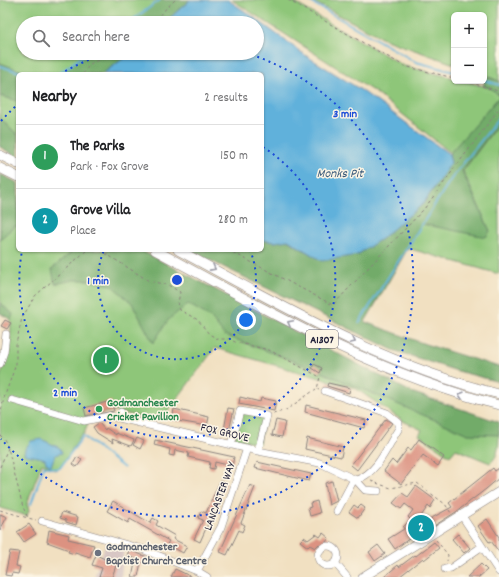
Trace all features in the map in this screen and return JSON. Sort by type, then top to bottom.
[{"type":"main road","points":[[0,155],[16,163]]},
{"type":"main road","points":[[0,168],[16,176]]},
{"type":"main road","name":"A1307","points":[[159,252],[351,353],[396,372],[443,389],[499,405]]},
{"type":"main road","name":"A1307","points":[[182,252],[356,342],[399,361],[499,394]]},
{"type":"main road","points":[[363,577],[431,533],[459,518],[499,492]]},
{"type":"street","points":[[0,364],[6,334]]},
{"type":"street","points":[[325,391],[387,413],[399,422],[399,428],[374,468],[364,478],[355,480],[337,511]]},
{"type":"street","name":"FOX GROVE","points":[[12,400],[84,421],[120,415],[231,445],[320,463],[331,470],[355,480],[365,490],[378,491]]},
{"type":"street","points":[[231,445],[240,411],[267,416],[258,451]]},
{"type":"street","name":"LANCASTER WAY","points":[[197,570],[221,527],[247,448]]},
{"type":"street","points":[[459,518],[499,573],[496,577]]},
{"type":"street","points":[[42,521],[142,549],[197,570],[207,577]]},
{"type":"street","points":[[445,569],[451,568],[481,547]]},
{"type":"street","points":[[335,562],[347,577]]},
{"type":"path","points":[[158,16],[175,0]]},
{"type":"path","points":[[288,0],[404,66],[451,77]]},
{"type":"path","points":[[84,72],[90,64],[98,60]]},
{"type":"path","points":[[475,84],[498,91],[499,95]]},
{"type":"path","points":[[232,252],[333,305],[424,209],[499,109]]},
{"type":"path","points":[[0,416],[4,398],[16,364],[16,344],[22,318],[35,296],[85,252]]},
{"type":"path","points":[[103,252],[149,281],[168,285],[180,292],[178,303],[180,310],[198,320],[209,334],[218,339],[230,339],[269,350],[320,377],[317,389]]},
{"type":"path","points":[[267,416],[286,410],[313,390],[317,389],[325,391]]},
{"type":"path","points":[[0,435],[4,439],[8,448],[23,507],[28,518]]},
{"type":"path","points":[[0,467],[8,448]]},
{"type":"path","points":[[364,478],[391,488],[417,483],[445,504],[459,518]]},
{"type":"path","points":[[0,510],[42,521]]},
{"type":"path","points":[[431,533],[448,555],[445,569]]},
{"type":"shaded area","points":[[413,507],[425,515],[422,520],[432,528],[420,536],[405,518]]},
{"type":"shaded area","points":[[106,543],[124,548],[121,577],[94,577]]},
{"type":"green space","points":[[0,0],[160,0],[138,16],[16,16],[16,60],[77,60],[61,72],[20,72],[0,66]]},
{"type":"green space","points":[[159,0],[190,0],[172,16],[137,16]]},
{"type":"green space","points":[[232,0],[290,0],[404,66],[451,77],[451,84],[475,84],[487,87],[498,91],[499,97],[451,153],[376,93],[264,21],[264,16],[257,16]]},
{"type":"green space","points":[[310,0],[499,0],[499,81],[487,76],[487,12],[451,12],[451,63],[389,41]]},
{"type":"green space","points":[[77,60],[121,60],[105,72],[61,72]]},
{"type":"green space","points":[[0,63],[25,72],[16,72],[16,100],[0,96]]},
{"type":"green space","points":[[487,77],[499,81],[499,96],[492,89],[483,85],[487,84]]},
{"type":"green space","points":[[0,96],[16,100],[16,133],[0,118]]},
{"type":"green space","points":[[499,97],[499,122],[462,171],[490,231],[486,237],[422,224],[365,322],[425,344],[499,367],[499,382],[454,370],[393,350],[193,252],[264,252],[264,240],[275,242],[287,240],[319,259],[357,255],[381,239],[423,204],[451,163],[449,154]]},
{"type":"green space","points":[[0,118],[16,133],[16,156],[0,147]]},
{"type":"green space","points":[[499,123],[499,274],[407,248],[422,224],[490,231],[463,171]]},
{"type":"green space","points":[[0,174],[16,182],[16,226],[0,239]]},
{"type":"green space","points":[[16,201],[16,252],[118,252],[261,332],[499,431],[499,445],[497,454],[490,463],[456,449],[450,456],[419,435],[422,430],[403,421],[355,388],[215,348],[162,419],[154,420],[114,411],[86,417],[88,424],[84,434],[81,435],[60,468],[56,470],[42,463],[27,504],[29,510],[27,516],[0,508],[0,377],[10,351],[11,320],[0,313],[0,204]]},
{"type":"green space","points":[[72,252],[144,252],[411,392],[499,422],[499,435],[468,434],[312,368],[224,335],[210,317],[188,304],[169,319],[153,343],[132,303],[111,285],[87,280],[73,280],[55,284],[52,269]]},
{"type":"green space","points":[[0,303],[13,314],[11,320],[0,313]]},
{"type":"green space","points":[[242,412],[265,417],[259,444],[235,438]]},
{"type":"water","name":"Monks Pit","points":[[190,0],[228,0],[252,16],[172,16]]},
{"type":"water","name":"Monks Pit","points":[[264,25],[305,55],[361,90],[449,154],[451,163],[423,204],[381,239],[357,255],[322,261],[288,240],[275,242],[264,240],[264,72],[105,72],[121,60],[264,60]]},
{"type":"water","points":[[41,439],[60,448],[62,453],[55,455],[51,466],[46,463],[45,459],[24,454],[25,449],[31,441]]},
{"type":"building","points":[[5,320],[11,323],[7,329],[1,326]]},
{"type":"building","points":[[314,364],[322,368],[320,373],[312,368]]},
{"type":"building","points":[[328,383],[350,388],[349,393],[327,386]]},
{"type":"building","points":[[240,397],[260,402],[261,398],[276,401],[274,411],[239,404]]},
{"type":"building","name":"Godmanchester Cricket Pavillion","points":[[111,401],[114,411],[86,416],[84,408]]},
{"type":"building","points":[[306,405],[366,420],[364,428],[305,412]]},
{"type":"building","points":[[228,408],[234,409],[229,431],[224,430]]},
{"type":"building","points":[[174,409],[209,417],[207,426],[172,420]]},
{"type":"building","points":[[386,419],[392,423],[357,470],[351,465]]},
{"type":"building","points":[[276,420],[285,422],[282,437],[272,435]]},
{"type":"building","points":[[99,423],[105,430],[106,428],[116,435],[116,433],[134,440],[131,446],[112,439],[113,443],[97,433],[93,427]]},
{"type":"building","points":[[137,438],[144,441],[140,449],[133,445]]},
{"type":"building","points":[[307,438],[343,447],[341,457],[305,449]]},
{"type":"building","points":[[419,439],[444,457],[438,466],[423,455],[401,484],[384,471],[392,460],[396,464],[408,448],[411,450]]},
{"type":"building","points":[[155,440],[234,457],[232,466],[215,462],[214,469],[209,468],[210,462],[188,457],[189,453],[175,450],[174,456],[169,455],[170,449],[154,445]]},
{"type":"building","points":[[77,457],[82,460],[77,467],[73,464]]},
{"type":"building","points":[[257,462],[311,474],[309,481],[255,468]]},
{"type":"building","points":[[493,468],[495,471],[499,468],[499,478],[486,489],[456,512],[423,533],[419,535],[417,533],[395,549],[388,539],[404,529],[403,527],[411,520],[408,517],[413,510],[405,504],[401,509],[393,503],[402,493],[408,497],[416,486],[435,500],[430,508],[428,506],[413,528],[452,507],[449,503]]},
{"type":"building","points":[[220,481],[226,483],[200,542],[194,539],[203,520],[198,518],[201,511],[206,513]]},
{"type":"building","points":[[332,481],[337,501],[329,505],[325,483]]},
{"type":"building","points":[[250,485],[255,487],[241,523],[245,525],[242,532],[239,530],[227,555],[220,552]]},
{"type":"building","points":[[113,501],[150,523],[153,518],[158,521],[156,525],[175,536],[173,539],[187,546],[183,553],[167,544],[169,541],[130,519],[128,523],[107,511]]},
{"type":"building","points":[[317,501],[320,513],[310,516],[308,508],[311,507],[310,503]]},
{"type":"building","points":[[354,505],[358,508],[361,505],[365,508],[358,518],[349,512]]},
{"type":"building","points":[[62,512],[78,517],[76,525],[66,522],[66,520],[60,518]]},
{"type":"building","points":[[0,514],[7,517],[0,530]]},
{"type":"building","points":[[487,519],[499,537],[499,552],[491,541],[489,542],[478,526]]},
{"type":"building","points":[[29,524],[36,534],[24,542],[17,532]]},
{"type":"building","points":[[49,530],[69,535],[68,539],[94,545],[90,557],[75,552],[75,554],[68,552],[69,550],[47,542]]},
{"type":"building","points":[[323,533],[329,538],[322,547],[319,544],[315,548],[310,545],[308,547],[300,541],[304,537],[308,540],[316,534],[320,537]]},
{"type":"building","points":[[458,534],[470,548],[464,553],[452,539]]},
{"type":"building","points":[[434,542],[439,548],[424,560],[423,558],[399,577],[384,577],[398,565],[399,567]]},
{"type":"building","points":[[378,545],[385,554],[375,561],[369,552]]},
{"type":"building","points":[[129,550],[147,557],[144,563],[141,562],[138,577],[132,577],[136,559],[127,556]]},
{"type":"building","points":[[10,551],[19,552],[16,566],[20,567],[18,574],[12,573],[11,576],[5,575]]},
{"type":"building","points":[[96,555],[105,559],[106,556],[118,560],[112,577],[99,577],[102,568],[92,565]]},
{"type":"building","points":[[481,564],[487,570],[479,577],[467,577]]},
{"type":"building","points":[[175,569],[192,577],[171,577]]},
{"type":"waterway","points":[[138,16],[160,0]]},
{"type":"waterway","points":[[307,0],[416,62],[451,71]]},
{"type":"waterway","points":[[61,72],[77,60]]},
{"type":"waterway","points":[[0,66],[20,72]]},
{"type":"waterway","points":[[487,81],[499,85]]},
{"type":"waterway","points":[[359,323],[451,179],[499,118]]},
{"type":"waterway","points":[[31,504],[44,466],[57,469],[60,468],[83,436],[124,468]]},
{"type":"place","name":"The Parks","points":[[106,360]]},
{"type":"place","name":"Godmanchester Cricket Pavillion","points":[[99,409]]},
{"type":"place","name":"Grove Villa","points":[[421,528]]},
{"type":"place","name":"Godmanchester Baptist Church Centre","points":[[98,553]]}]
